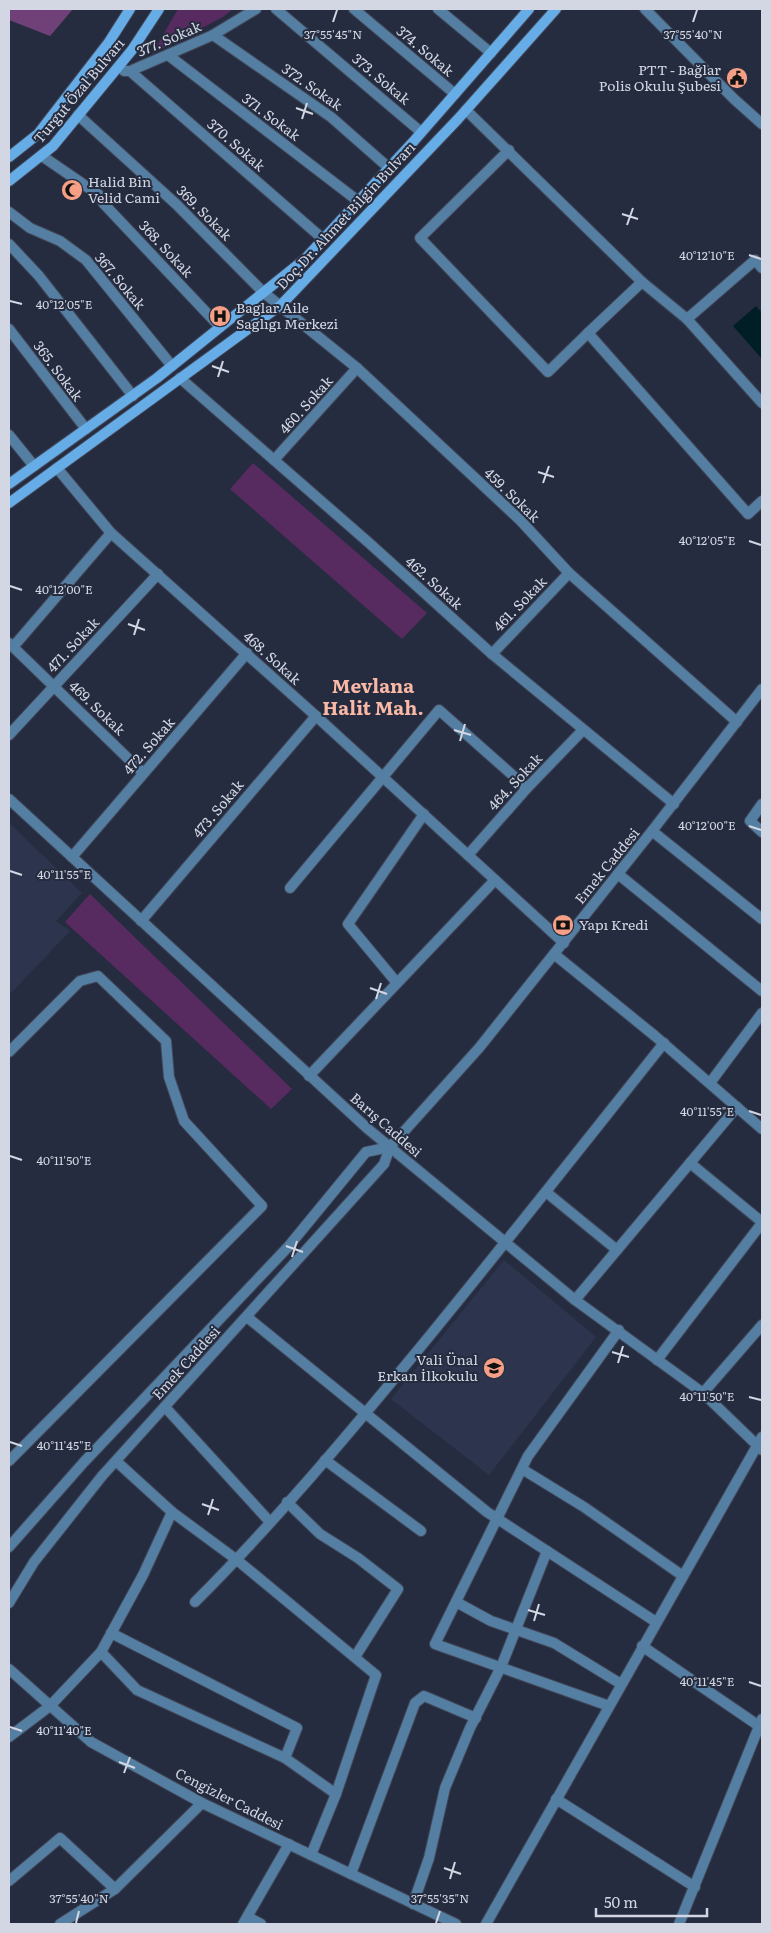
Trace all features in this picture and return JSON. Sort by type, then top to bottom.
[{"type":"main road","name":"Turgut Özal Bulvarı","points":[[9,157],[38,134],[109,42],[130,9]]},
{"type":"main road","name":"Turgut Özal Bulvarı","points":[[9,181],[42,156],[78,116],[116,70],[159,9]]},
{"type":"main road","name":"Doç.Dr. Ahmet Bilgin Bulvarı","points":[[9,484],[133,396],[305,259],[422,132],[530,9]]},
{"type":"main road","name":"Doç.Dr. Ahmet Bilgin Bulvarı","points":[[9,503],[281,305],[466,110],[556,9]]},
{"type":"street","name":"377. Sokak","points":[[116,70],[130,71],[168,55],[213,35],[256,9]]},
{"type":"street","name":"373. Sokak","points":[[276,9],[422,132]]},
{"type":"street","name":"374. Sokak","points":[[354,9],[455,94]]},
{"type":"street","points":[[438,9],[491,53]]},
{"type":"street","points":[[644,9],[734,100],[762,124]]},
{"type":"street","name":"372. Sokak","points":[[213,35],[331,117],[389,168]]},
{"type":"street","name":"371. Sokak","points":[[168,55],[358,201]]},
{"type":"street","name":"370. Sokak","points":[[130,71],[323,239]]},
{"type":"street","points":[[466,110],[642,282],[687,319],[762,402]]},
{"type":"street","name":"369. Sokak","points":[[78,116],[176,204],[263,292]]},
{"type":"street","points":[[509,150],[420,238],[548,372],[642,282]]},
{"type":"street","name":"368. Sokak","points":[[42,156],[99,195],[104,204],[220,328]]},
{"type":"street","name":"367. Sokak","points":[[9,212],[30,228],[60,241],[86,260],[172,366]]},
{"type":"street","points":[[9,244],[39,276],[133,396]]},
{"type":"street","points":[[687,319],[755,260],[762,268]]},
{"type":"street","name":"459. Sokak","points":[[263,292],[357,368],[520,520],[569,573],[737,722]]},
{"type":"street","name":"365. Sokak","points":[[9,329],[86,429]]},
{"type":"street","points":[[588,333],[748,514],[762,501]]},
{"type":"street","name":"460. Sokak","points":[[274,460],[357,368]]},
{"type":"street","name":"462. Sokak","points":[[180,378],[492,654],[674,804]]},
{"type":"street","points":[[9,435],[34,466]]},
{"type":"street","name":"468. Sokak","points":[[57,468],[111,533],[247,653],[564,943]]},
{"type":"street","points":[[11,645],[111,533]]},
{"type":"street","name":"461. Sokak","points":[[492,654],[569,573]]},
{"type":"street","name":"471. Sokak","points":[[9,735],[158,574]]},
{"type":"street","name":"469. Sokak","points":[[11,645],[143,773]]},
{"type":"street","name":"472. Sokak","points":[[72,857],[247,653]]},
{"type":"street","name":"Emek Caddesi","points":[[9,1603],[34,1562],[116,1461],[384,1164],[390,1147],[479,1048],[760,695]]},
{"type":"street","points":[[290,888],[439,710],[527,788]]},
{"type":"street","name":"473. Sokak","points":[[141,921],[316,716]]},
{"type":"street","name":"464. Sokak","points":[[468,855],[527,788],[583,730]]},
{"type":"street","name":"Barış Caddesi","points":[[9,799],[309,1076],[390,1147],[575,1300],[703,1394],[760,1444]]},
{"type":"street","points":[[762,804],[750,821],[762,832]]},
{"type":"street","points":[[397,983],[348,924],[424,814]]},
{"type":"street","points":[[652,831],[762,919]]},
{"type":"street","points":[[618,874],[762,991]]},
{"type":"street","points":[[309,1076],[495,880]]},
{"type":"street","points":[[554,954],[664,1043],[762,1129]]},
{"type":"street","points":[[9,1052],[80,981],[98,976],[166,1041],[169,1077],[184,1121],[262,1206],[9,1461]]},
{"type":"street","points":[[710,1083],[762,1013]]},
{"type":"street","points":[[195,1602],[237,1560],[366,1413],[506,1243],[664,1043]]},
{"type":"street","points":[[575,1300],[737,1107]]},
{"type":"street","name":"Emek Caddesi","points":[[9,1547],[84,1462],[288,1247],[366,1152],[390,1147]]},
{"type":"street","points":[[657,1360],[762,1223],[690,1163]]},
{"type":"street","points":[[546,1192],[617,1250]]},
{"type":"street","points":[[247,1317],[498,1519],[656,1622]]},
{"type":"street","points":[[703,1394],[762,1324]]},
{"type":"street","points":[[609,1706],[435,1644],[528,1456],[618,1330]]},
{"type":"street","points":[[165,1408],[270,1522]]},
{"type":"street","points":[[486,1924],[642,1646],[760,1444]]},
{"type":"street","points":[[325,1460],[421,1531]]},
{"type":"street","points":[[116,1461],[172,1512],[237,1560],[376,1675],[336,1794],[311,1855]]},
{"type":"street","points":[[522,1469],[584,1507],[683,1576]]},
{"type":"street","points":[[287,1502],[320,1534],[358,1558],[398,1590],[355,1658]]},
{"type":"street","points":[[9,1738],[50,1706],[101,1652],[143,1575],[172,1512]]},
{"type":"street","points":[[413,1904],[429,1858],[445,1788],[501,1667],[547,1551]]},
{"type":"street","points":[[456,1602],[490,1621],[554,1643],[621,1684]]},
{"type":"street","points":[[111,1633],[297,1728],[285,1758]]},
{"type":"street","points":[[642,1646],[761,1724],[679,1924]]},
{"type":"street","points":[[101,1652],[136,1690],[285,1758],[336,1794]]},
{"type":"street","name":"Cengizler Caddesi","points":[[9,1669],[90,1742],[202,1802],[456,1924]]},
{"type":"street","points":[[352,1874],[415,1703],[424,1696],[476,1718]]},
{"type":"street","points":[[556,1799],[695,1887]]},
{"type":"street","points":[[60,1924],[115,1889],[202,1802]]},
{"type":"street","points":[[9,1881],[60,1838],[115,1889]]},
{"type":"street","points":[[261,1924],[246,1920],[289,1844]]},
{"type":"shaded area","points":[[9,9],[73,9],[50,36],[9,20]]},
{"type":"shaded area","points":[[178,9],[233,9],[223,17],[152,54]]},
{"type":"shaded area","points":[[756,306],[762,313],[762,359],[733,326]]},
{"type":"shaded area","points":[[253,463],[427,613],[402,639],[230,489]]},
{"type":"shaded area","points":[[9,823],[82,893],[56,921],[70,931],[9,995]]},
{"type":"shaded area","points":[[90,894],[292,1089],[271,1109],[65,922]]},
{"type":"shaded area","name":"Vali Ünal Erkan İlkokulu","points":[[504,1260],[596,1337],[489,1475],[391,1399]]},
{"type":"place","name":"PTT - Bağlar Polis Okulu Şubesi","points":[[737,78]]},
{"type":"place","name":"Halid Bin Velid Cami","points":[[72,190]]},
{"type":"place","name":"Baglar Aile Saglıgı Merkezi","points":[[220,316]]},
{"type":"place","name":"Yapı Kredi","points":[[563,925]]},
{"type":"place","name":"Vali Ünal Erkan İlkokulu","points":[[494,1368]]},
{"type":"district","name":"Mevlana Halit Mah.","points":[[373,697]]}]
